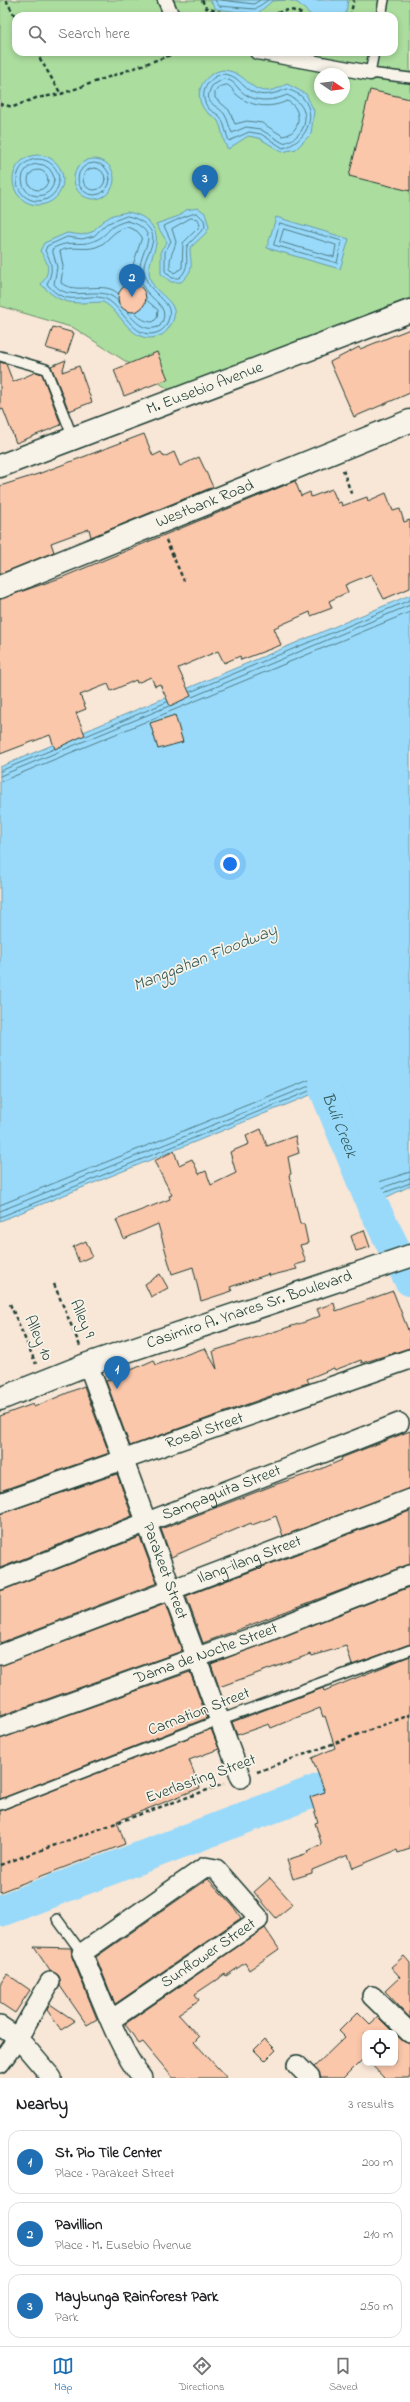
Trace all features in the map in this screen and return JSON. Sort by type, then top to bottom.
[{"type":"street","points":[[165,0],[170,12]]},
{"type":"street","points":[[279,56],[370,73]]},
{"type":"street","name":"M. Eusebio Avenue","points":[[0,466],[410,311]]},
{"type":"street","name":"Westbank Road","points":[[0,588],[410,420]]},
{"type":"street","name":"Casimiro A. Ynares Sr. Boulevard","points":[[0,1399],[88,1364],[410,1256]]},
{"type":"street","name":"Rosal Street","points":[[0,1503],[410,1359]]},
{"type":"street","name":"Parakeet Street","points":[[88,1364],[195,1658],[241,1778]]},
{"type":"street","name":"Sampaguita Street","points":[[0,1580],[399,1423]]},
{"type":"street","name":"Ilang-ilang Street","points":[[0,1655],[171,1591],[410,1498]]},
{"type":"street","name":"Dama de Noche Street","points":[[0,1728],[259,1635],[410,1575]]},
{"type":"street","name":"Sunflower Street","points":[[82,1953],[206,1867],[216,1869],[258,1917],[258,1920],[111,2020]]},
{"type":"street","points":[[82,1953],[133,2067],[142,2078]]},
{"type":"street","points":[[0,2063],[18,2038],[50,1982]]},
{"type":"street","points":[[372,1996],[410,2034]]},
{"type":"street","points":[[0,2026],[18,2038],[52,2078]]},
{"type":"street","points":[[297,2065],[310,2078]]},
{"type":"lane","points":[[382,12],[384,0]]},
{"type":"lane","points":[[373,56],[370,73],[410,78]]},
{"type":"lane","points":[[0,356],[46,369],[73,438]]},
{"type":"lane","name":"Carnation Street","points":[[0,1805],[219,1720],[410,1650]]},
{"type":"lane","points":[[56,1919],[82,1953]]},
{"type":"path","points":[[6,0],[13,12]]},
{"type":"path","points":[[202,0],[206,8],[220,12]]},
{"type":"path","points":[[351,12],[354,0]]},
{"type":"path","points":[[286,12],[293,10],[297,12]]},
{"type":"path","points":[[38,56],[61,94]]},
{"type":"path","points":[[0,104],[13,107],[36,98],[61,94],[168,56]]},
{"type":"path","points":[[336,451],[352,496]]},
{"type":"path","points":[[159,523],[184,581]]},
{"type":"path","name":"Alley 9","points":[[54,1284],[88,1364]]},
{"type":"path","name":"Alley 10","points":[[10,1304],[44,1381]]},
{"type":"path","name":"Everlasting Street","points":[[0,1865],[410,1715]]},
{"type":"green space","points":[[0,0],[410,0],[410,298],[170,390],[74,328],[0,306]]},
{"type":"water","points":[[210,0],[285,0],[272,1],[259,12],[241,12],[216,9]]},
{"type":"water","points":[[288,0],[348,0],[346,12],[308,12],[298,3]]},
{"type":"water","points":[[223,70],[233,72],[258,89],[265,91],[275,90],[287,84],[306,94],[314,111],[311,134],[296,149],[282,152],[259,138],[248,136],[228,149],[218,121],[204,109],[199,96],[202,84],[206,79]]},
{"type":"water","points":[[38,155],[48,157],[56,162],[61,170],[63,180],[61,190],[56,198],[48,203],[38,205],[28,203],[20,198],[15,190],[13,180],[15,170],[20,162],[28,157]]},
{"type":"water","points":[[98,159],[105,162],[111,168],[114,179],[113,187],[105,196],[98,199],[90,199],[83,196],[75,187],[74,175],[77,168],[86,160]]},
{"type":"water","points":[[198,208],[205,213],[209,227],[206,233],[190,248],[191,266],[189,273],[181,282],[171,282],[161,274],[161,250],[167,242],[156,224],[179,216],[186,210]]},
{"type":"water","points":[[127,212],[144,218],[152,226],[155,233],[156,245],[150,264],[150,278],[157,290],[172,305],[174,311],[174,318],[169,328],[166,332],[156,337],[147,338],[140,336],[127,326],[109,306],[103,302],[76,303],[62,300],[55,297],[41,284],[48,268],[40,251],[44,243],[67,233],[82,235],[92,232],[103,221],[113,215]]},
{"type":"water","points":[[276,217],[349,239],[340,269],[267,248]]},
{"type":"water","name":"Manggahan Floodway","points":[[410,595],[410,1186],[372,1204],[325,1089],[0,1221],[0,767]]},
{"type":"building","points":[[370,90],[410,99],[410,191],[349,176]]},
{"type":"building","points":[[132,284],[142,288],[146,298],[142,308],[132,312],[122,308],[118,298],[122,288]]},
{"type":"building","points":[[53,327],[74,333],[67,354],[46,348]]},
{"type":"building","points":[[410,329],[410,393],[354,417],[330,362],[359,347],[360,349]]},
{"type":"building","points":[[157,352],[168,379],[124,396],[114,370]]},
{"type":"building","points":[[66,360],[62,372],[79,366],[92,402],[69,411],[51,366]]},
{"type":"building","points":[[0,362],[6,364],[13,382],[36,372],[42,374],[61,425],[16,443],[3,409],[0,410]]},
{"type":"building","points":[[144,434],[153,456],[161,452],[164,457],[174,452],[180,466],[199,457],[213,487],[91,537],[89,529],[51,543],[54,552],[0,574],[0,486],[38,474]]},
{"type":"building","points":[[295,481],[301,496],[310,492],[311,497],[332,489],[338,503],[341,502],[342,506],[367,497],[368,501],[386,493],[393,511],[400,509],[404,522],[410,520],[410,588],[384,599],[371,574],[345,585],[348,592],[329,601],[332,608],[311,616],[310,612],[274,628],[281,645],[241,660],[240,656],[224,663],[218,651],[178,668],[191,696],[170,706],[160,684],[155,686],[151,677],[137,683],[136,680],[111,691],[108,684],[80,695],[86,709],[76,713],[85,735],[55,749],[50,735],[0,754],[0,599],[63,577]]},
{"type":"building","points":[[175,715],[183,742],[158,749],[150,723]]},
{"type":"building","points":[[261,1129],[267,1146],[295,1136],[299,1153],[288,1157],[291,1174],[289,1175],[300,1224],[304,1224],[308,1243],[300,1245],[306,1262],[295,1265],[297,1269],[269,1276],[269,1274],[230,1287],[232,1291],[201,1301],[193,1267],[172,1274],[158,1224],[124,1239],[116,1220],[170,1199],[169,1196],[172,1195],[154,1161],[174,1151],[179,1165],[192,1159],[199,1174],[206,1171],[211,1185],[236,1173],[230,1152],[249,1144],[246,1136]]},
{"type":"building","points":[[364,1230],[370,1247],[356,1251],[351,1236]]},
{"type":"building","points":[[86,1241],[92,1256],[79,1262],[73,1247]]},
{"type":"building","points":[[160,1274],[168,1288],[151,1297],[145,1284]]},
{"type":"building","points":[[393,1291],[410,1335],[410,1348],[362,1363],[361,1360],[335,1370],[334,1368],[307,1379],[309,1383],[130,1446],[106,1381],[154,1360],[156,1365],[205,1348],[217,1369],[213,1351],[308,1321],[320,1316],[317,1309],[334,1303],[336,1311]]},
{"type":"building","points":[[84,1386],[109,1453],[0,1491],[0,1416],[33,1404],[34,1407]]},
{"type":"building","points":[[410,1431],[410,1488],[283,1536],[276,1516],[252,1525],[251,1523],[171,1557],[161,1529],[277,1484],[314,1472],[342,1460],[341,1458]]},
{"type":"building","points":[[117,1474],[132,1516],[0,1568],[0,1514]]},
{"type":"building","points":[[410,1511],[410,1564],[203,1643],[186,1596]]},
{"type":"building","points":[[140,1537],[157,1583],[0,1643],[0,1591]]},
{"type":"building","points":[[410,1587],[410,1644],[352,1665],[346,1646],[312,1656],[311,1654],[219,1687],[211,1664]]},
{"type":"building","points":[[165,1604],[182,1651],[0,1716],[0,1666]]},
{"type":"building","points":[[410,1656],[410,1849],[398,1853],[397,1850],[353,1868],[348,1855],[312,1870],[312,1873],[293,1879],[287,1860],[308,1853],[307,1851],[322,1845],[315,1823],[318,1822],[310,1797],[325,1792],[312,1758],[335,1748],[325,1716],[323,1717],[320,1708],[271,1728],[269,1724],[237,1735],[232,1722],[323,1688],[324,1691]]},
{"type":"building","points":[[190,1672],[207,1718],[0,1799],[0,1739]]},
{"type":"building","points":[[211,1729],[219,1749],[189,1760],[200,1788],[117,1821],[125,1844],[0,1892],[0,1811]]},
{"type":"building","points":[[270,1878],[293,1904],[276,1918],[254,1892]]},
{"type":"building","points":[[208,1879],[233,1906],[241,1918],[115,2004],[96,1957]]},
{"type":"building","points":[[265,1928],[279,1949],[249,1970],[245,1963],[226,1976],[225,1974],[195,1994],[199,2000],[178,2014],[199,2037],[194,2042],[227,2078],[173,2078],[143,2042],[139,2044],[125,2024]]},
{"type":"building","points":[[34,1947],[71,1948],[72,1957],[97,2019],[87,2025],[60,1986],[59,1976],[50,1971]]},
{"type":"building","points":[[404,1956],[410,1963],[410,2018],[385,1991],[400,1977],[391,1967]]},
{"type":"building","points":[[7,1974],[30,1990],[15,2013],[0,2003],[0,1984]]},
{"type":"building","points":[[50,2004],[75,2021],[61,2030],[47,2010]]},
{"type":"building","points":[[358,2012],[370,2024],[378,2017],[391,2030],[362,2030],[362,2060],[344,2078],[321,2078],[314,2067],[345,2037],[339,2031]]},
{"type":"building","points":[[398,2037],[410,2044],[410,2078],[384,2078],[373,2066],[398,2066]]},
{"type":"building","points":[[265,2039],[276,2050],[265,2061],[254,2050]]},
{"type":"waterway","name":"Buli Creek","points":[[326,1048],[325,1089],[372,1204],[410,1280]]},
{"type":"waterway","points":[[0,1911],[410,1755]]},
{"type":"place","name":"Maybunga Rainforest Park","points":[[205,198]]},
{"type":"place","name":"Pavillion","points":[[132,297]]},
{"type":"place","name":"St. Pio Tile Center","points":[[117,1389]]}]
